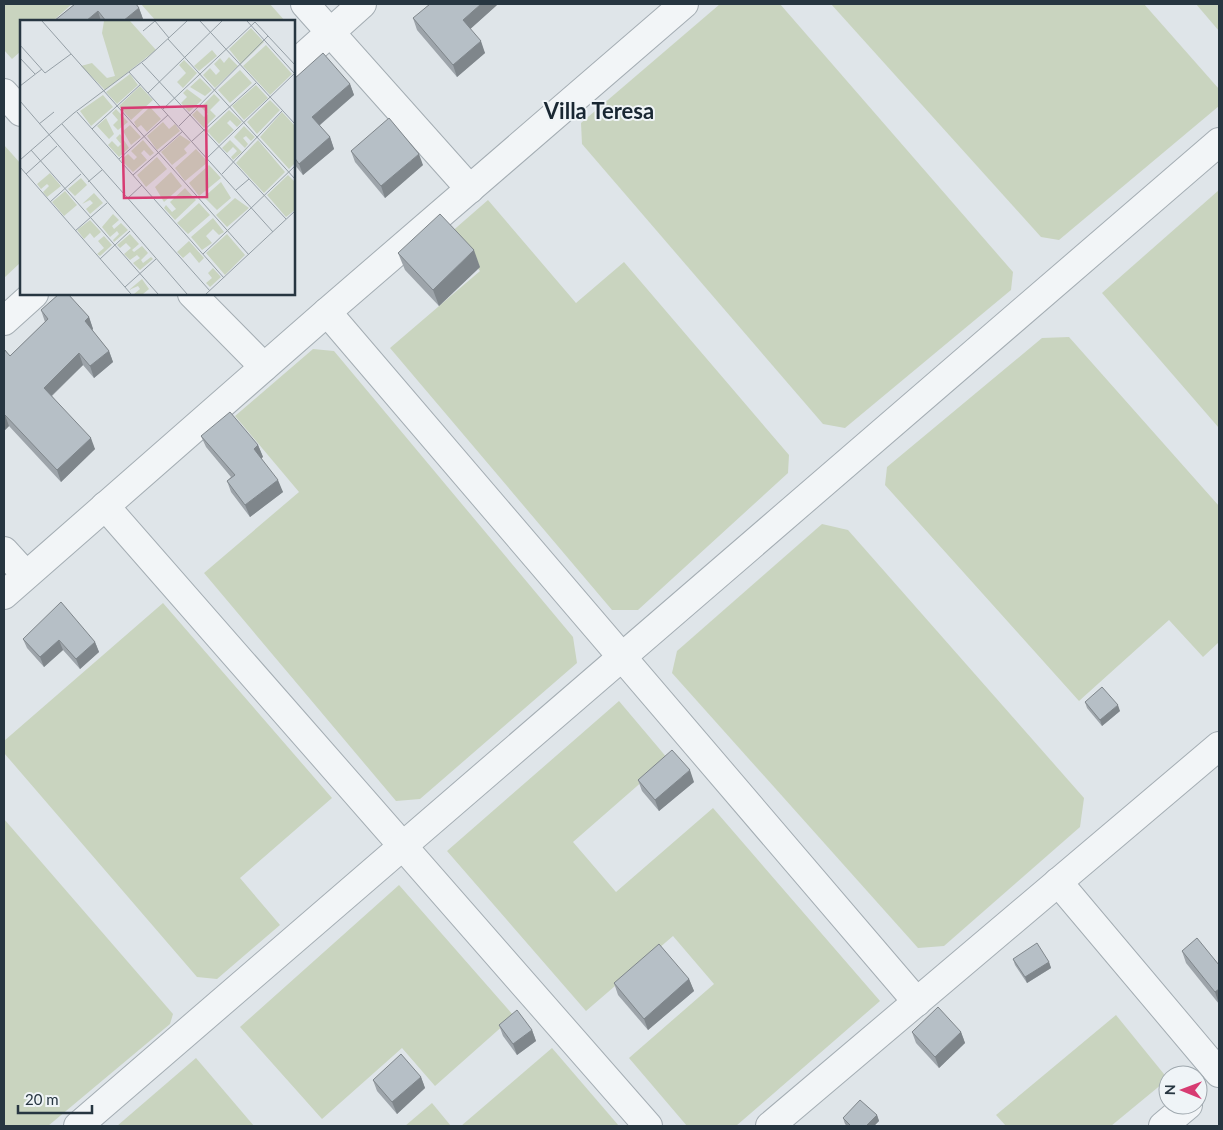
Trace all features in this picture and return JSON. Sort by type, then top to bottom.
[{"type":"street","points":[[305,4],[470,189]]},
{"type":"street","points":[[295,63],[362,4]]},
{"type":"street","points":[[4,595],[327,312],[684,4]]},
{"type":"street","points":[[4,93],[20,111]]},
{"type":"street","points":[[78,1126],[1219,142]]},
{"type":"street","points":[[4,321],[33,295]]},
{"type":"street","points":[[193,295],[264,367]]},
{"type":"street","points":[[327,312],[917,1002]]},
{"type":"street","points":[[105,506],[648,1126]]},
{"type":"street","points":[[4,551],[26,575]]},
{"type":"street","points":[[770,1126],[1219,746]]},
{"type":"street","points":[[1058,882],[1219,1073]]},
{"type":"street","points":[[1208,1087],[1219,1078]]},
{"type":"street","points":[[1163,1126],[1176,1115]]},
{"type":"green space","points":[[4,4],[72,4],[54,20],[20,20],[20,52],[12,59],[4,50]]},
{"type":"green space","points":[[141,4],[270,4],[284,20],[155,20]]},
{"type":"green space","points":[[720,4],[780,4],[1013,272],[1011,290],[845,428],[823,424],[582,144],[581,123]]},
{"type":"green space","points":[[831,4],[1144,4],[1219,89],[1219,106],[1059,240],[1041,237]]},
{"type":"green space","points":[[1196,4],[1219,4],[1219,31]]},
{"type":"green space","points":[[4,145],[20,163],[20,263],[4,278]]},
{"type":"green space","points":[[1219,190],[1219,428],[1102,293]]},
{"type":"green space","points":[[488,200],[576,303],[624,262],[789,455],[788,473],[638,610],[612,610],[390,348],[480,271],[449,234]]},
{"type":"green space","points":[[1069,337],[1219,506],[1219,642],[1203,657],[1169,620],[1079,701],[885,485],[887,467],[1042,338]]},
{"type":"green space","points":[[313,349],[334,351],[573,637],[577,663],[420,799],[396,801],[204,573],[299,492],[235,416]]},
{"type":"green space","points":[[822,524],[848,530],[1084,798],[1080,827],[944,946],[918,948],[672,673],[677,651]]},
{"type":"green space","points":[[163,603],[332,798],[240,878],[280,925],[217,979],[197,977],[4,753],[4,741]]},
{"type":"green space","points":[[619,701],[668,759],[573,842],[616,892],[713,808],[880,1001],[736,1126],[687,1126],[629,1058],[714,984],[673,936],[586,1011],[447,851]]},
{"type":"green space","points":[[4,819],[173,1014],[170,1024],[48,1126],[4,1126]]},
{"type":"green space","points":[[399,885],[514,1016],[435,1086],[402,1048],[322,1119],[240,1027]]},
{"type":"green space","points":[[1116,1015],[1158,1067],[1158,1087],[1111,1126],[1006,1126],[996,1115]]},
{"type":"green space","points":[[552,1048],[619,1126],[461,1126]]},
{"type":"green space","points":[[196,1058],[254,1126],[117,1126]]},
{"type":"green space","points":[[432,1103],[451,1126],[405,1126]]},
{"type":"building","points":[[75,4],[136,4],[139,8],[124,20],[105,20],[98,11],[87,20],[55,20]]},
{"type":"building","points":[[430,4],[481,4],[463,20],[481,41],[453,65],[413,18]]},
{"type":"building","points":[[323,53],[350,84],[312,117],[330,137],[299,164],[295,158],[295,78]]},
{"type":"building","points":[[389,118],[419,154],[381,186],[351,151]]},
{"type":"building","points":[[440,214],[474,250],[433,290],[398,253]]},
{"type":"building","points":[[58,295],[69,295],[89,317],[85,321],[109,351],[90,366],[79,353],[44,388],[91,438],[57,470],[4,416],[4,349],[10,356],[48,319],[41,310]]},
{"type":"building","points":[[230,412],[258,445],[254,449],[278,480],[245,505],[227,481],[235,475],[201,436]]},
{"type":"building","points":[[61,602],[95,642],[76,659],[59,640],[40,657],[23,639]]},
{"type":"building","points":[[1102,687],[1118,705],[1100,720],[1085,702]]},
{"type":"building","points":[[672,750],[690,770],[655,800],[638,780]]},
{"type":"building","points":[[1197,938],[1219,965],[1219,989],[1215,992],[1182,951]]},
{"type":"building","points":[[1037,943],[1049,962],[1025,977],[1013,959]]},
{"type":"building","points":[[659,944],[689,979],[644,1019],[614,983]]},
{"type":"building","points":[[938,1007],[961,1032],[935,1057],[912,1032]]},
{"type":"building","points":[[517,1010],[532,1030],[513,1044],[499,1025]]},
{"type":"building","points":[[401,1054],[421,1077],[392,1102],[373,1080]]},
{"type":"building","points":[[860,1100],[877,1115],[866,1126],[851,1126],[843,1118]]},
{"type":"district","name":"Villa Teresa","points":[[599,110]]}]
